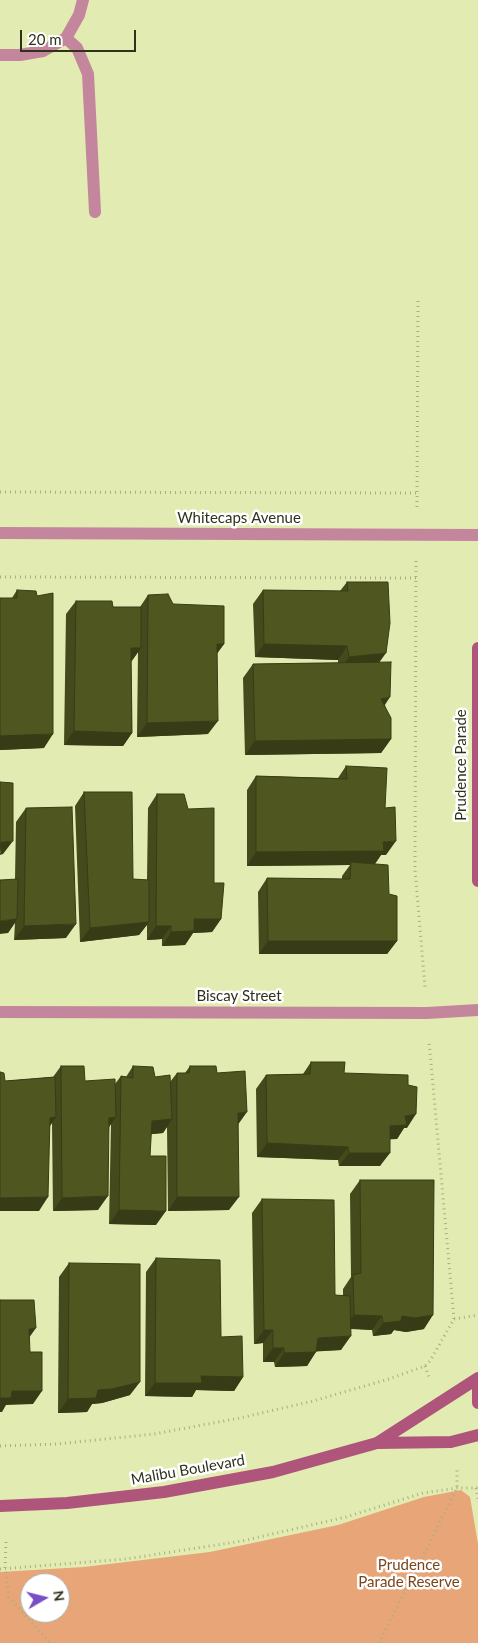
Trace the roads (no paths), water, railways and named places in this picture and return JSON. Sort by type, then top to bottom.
[{"type":"street","points":[[0,55],[20,55],[43,51],[66,38],[79,16],[83,0]]},
{"type":"street","points":[[66,38],[77,48],[88,74],[95,212]]},
{"type":"street","name":"Whitecaps Avenue","points":[[0,533],[478,535]]},
{"type":"street","name":"Prudence Parade","points":[[478,648],[478,881]]},
{"type":"street","name":"Biscay Street","points":[[0,1012],[427,1013],[478,1010]]},
{"type":"street","points":[[478,1379],[478,1403]]},
{"type":"street","name":"Malibu Boulevard","points":[[377,1443],[437,1403],[478,1379]]},
{"type":"street","name":"Malibu Boulevard","points":[[0,1506],[67,1503],[164,1492],[273,1472],[377,1443],[451,1442],[478,1435]]},
{"type":"park label","name":"Prudence Parade Reserve","points":[[409,1574]]}]
